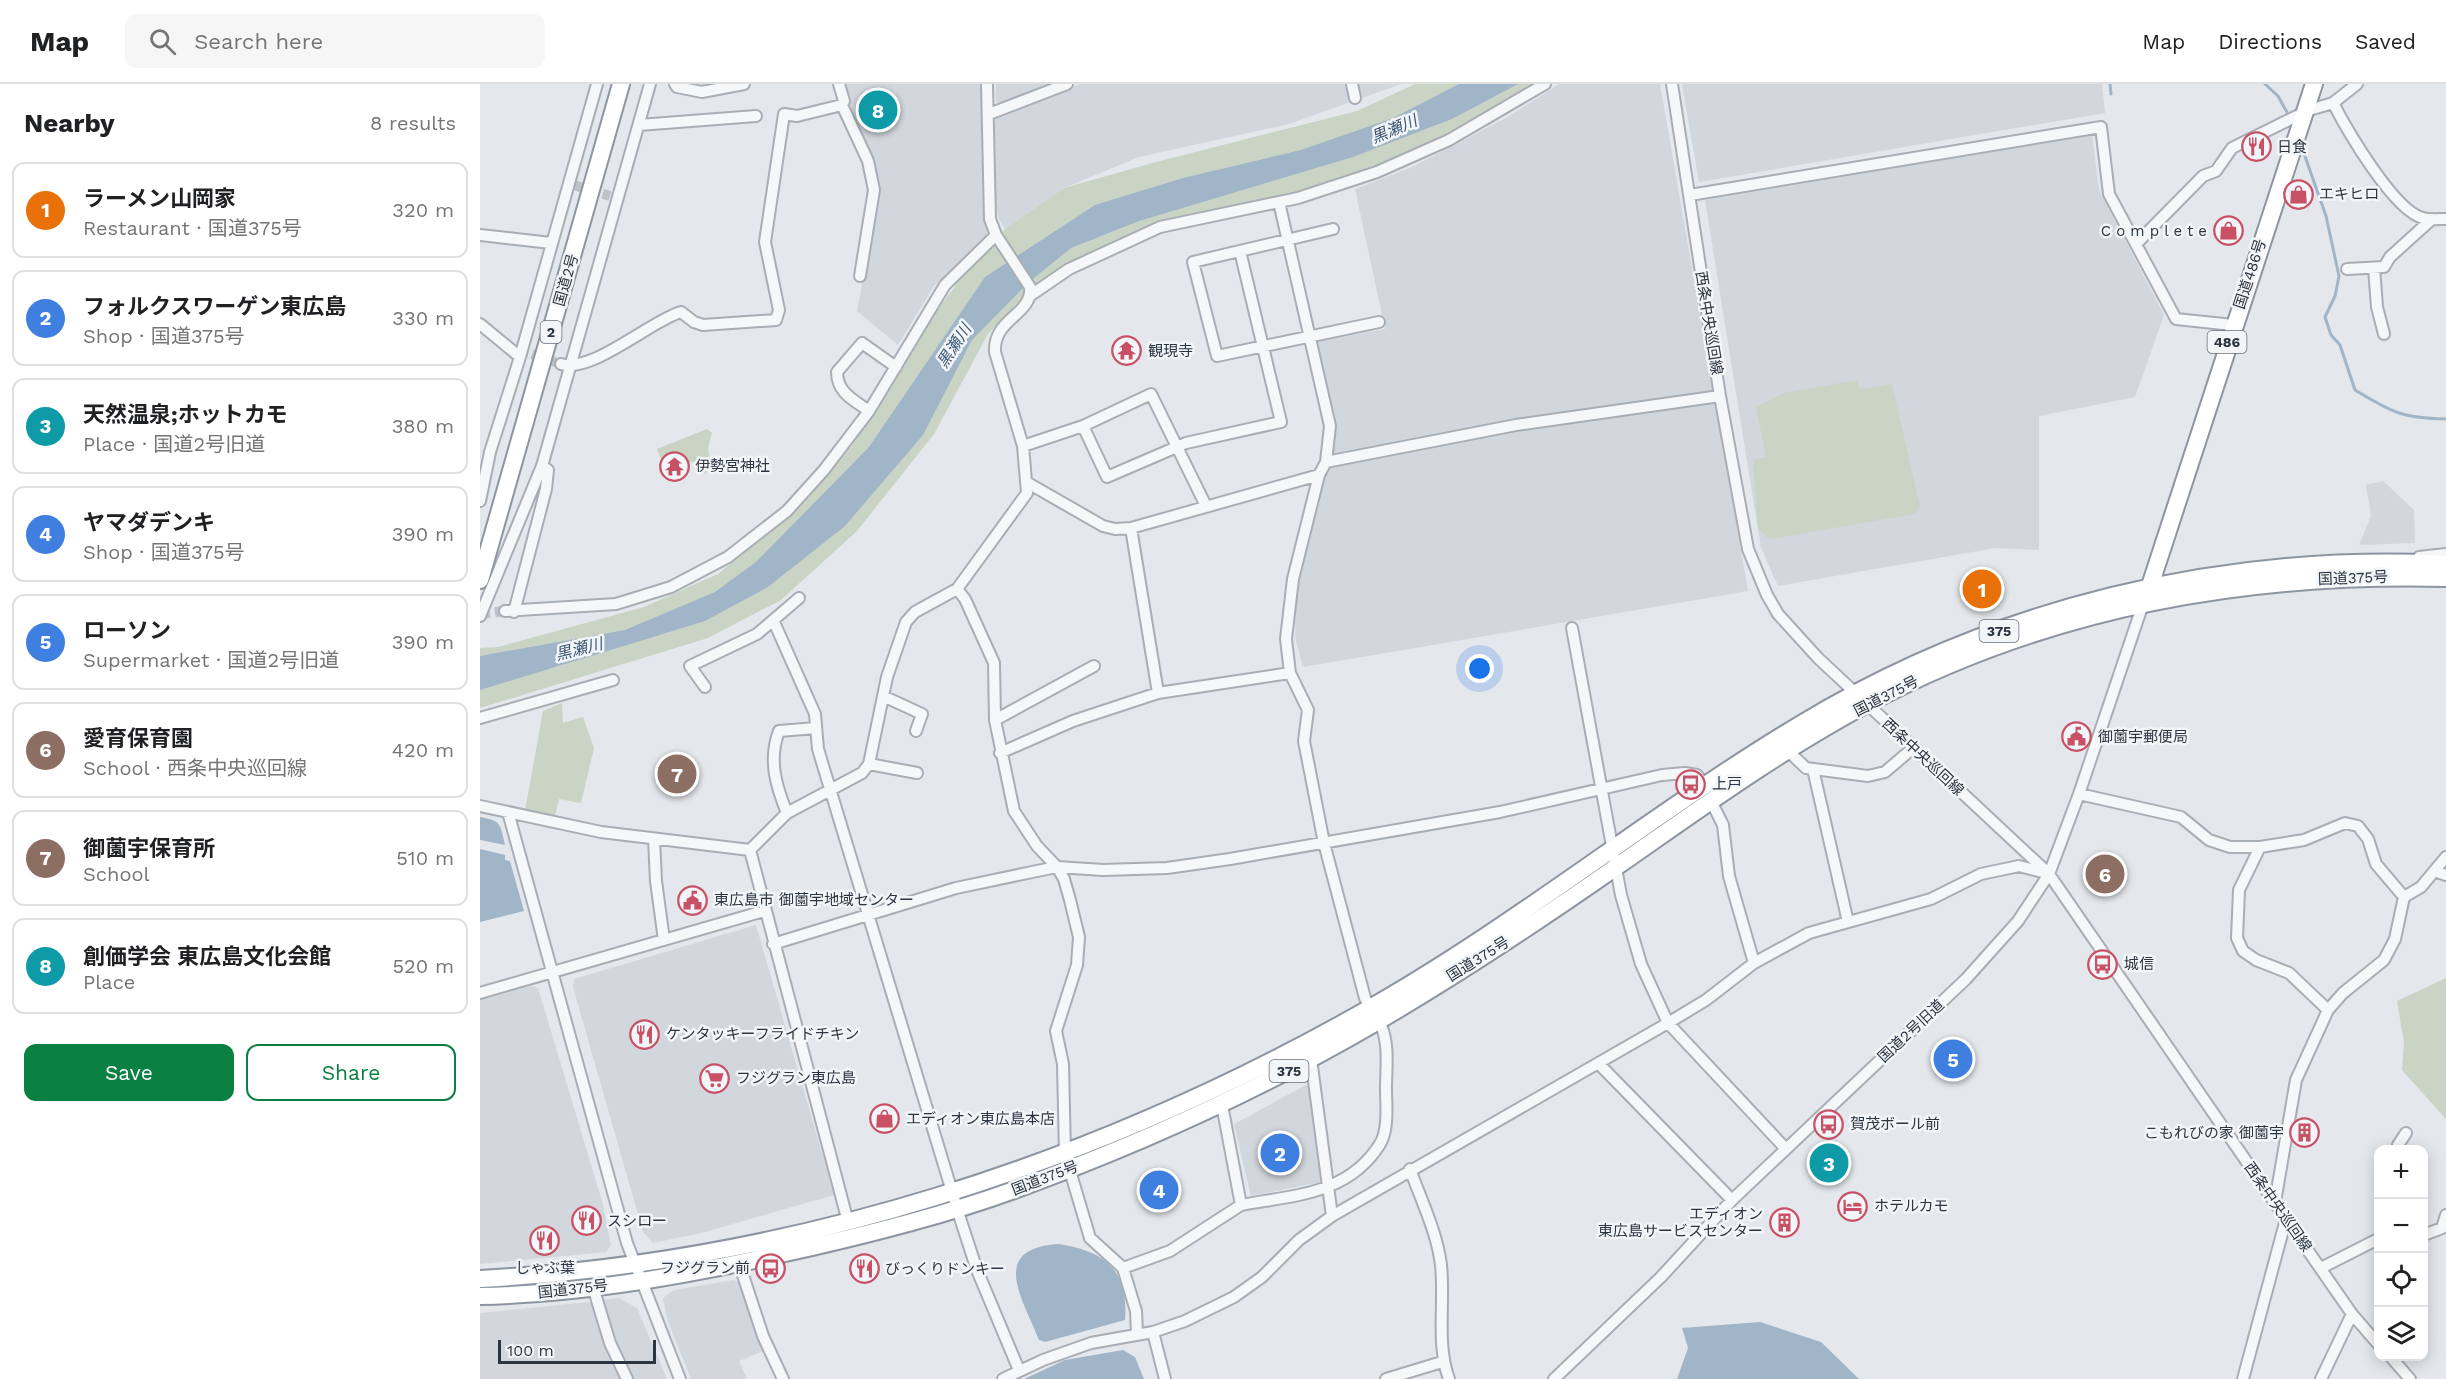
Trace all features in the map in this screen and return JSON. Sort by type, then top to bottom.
[{"type":"highway","name":"国道2号","points":[[480,580],[621,84]]},
{"type":"highway","name":"国道486号","points":[[2147,593],[2302,114],[2314,84]]},
{"type":"highway","name":"国道375号","points":[[480,1279],[638,1273],[739,1263],[825,1244],[1222,1105],[1311,1059],[1613,848],[1708,793],[1860,699],[2147,593],[2250,569],[2402,563],[2446,564]]},
{"type":"highway","name":"国道375号","points":[[2147,593],[2327,578],[2446,578]]},
{"type":"highway","name":"国道375号","points":[[1067,1161],[1375,1014],[1509,940],[1615,868],[1708,793],[1788,751],[1860,699]]},
{"type":"highway","name":"国道375号","points":[[480,1296],[593,1287],[638,1273],[848,1222],[956,1200]]},
{"type":"street","points":[[480,501],[485,451],[525,354],[551,243],[571,184],[597,84]]},
{"type":"street","points":[[480,616],[542,466],[566,366],[614,196],[639,125],[650,84]]},
{"type":"street","points":[[675,84],[677,87],[702,92],[737,85]]},
{"type":"street","points":[[839,84],[844,101],[842,105],[868,161],[874,190],[860,276]]},
{"type":"street","points":[[987,84],[989,204],[996,235],[1030,291]]},
{"type":"street","points":[[989,114],[1067,84]]},
{"type":"street","points":[[1352,84],[1355,98]]},
{"type":"street","points":[[750,850],[787,813],[862,773],[869,764],[883,696],[906,622],[915,612],[957,589],[1023,501],[1028,483],[1023,446],[995,341],[1000,329],[1026,305],[1030,291],[1069,269],[1160,227],[1279,202],[1368,175],[1398,163],[1449,140],[1545,84]]},
{"type":"street","name":"西条中央巡回線","points":[[1672,84],[1720,396],[1748,549],[1767,595],[1794,633],[1860,699],[2049,874],[2352,1314],[2374,1338]]},
{"type":"street","points":[[2136,244],[2203,176],[2216,171],[2232,148],[2302,114],[2333,103],[2357,84]]},
{"type":"street","points":[[2333,103],[2346,127],[2400,205],[2422,218],[2446,219]]},
{"type":"street","points":[[566,366],[633,340],[672,314],[681,312],[694,322],[703,325],[776,320],[779,310],[765,242],[784,114],[797,116],[842,105]]},
{"type":"street","points":[[639,125],[756,116]]},
{"type":"street","points":[[1690,195],[2101,127],[2109,194],[2176,319],[2233,325]]},
{"type":"street","points":[[1123,1268],[1170,1251],[1241,1206],[1327,1189],[1349,1176],[1380,1143],[1385,1115],[1386,1035],[1365,998],[1324,843],[1304,741],[1308,710],[1290,673],[1286,639],[1293,579],[1319,475],[1326,462],[1330,426],[1279,202]]},
{"type":"street","points":[[2346,269],[2384,267],[2390,257],[2432,219]]},
{"type":"street","points":[[1333,230],[1193,262],[1217,356],[1379,322]]},
{"type":"street","points":[[480,235],[551,243]]},
{"type":"street","points":[[542,466],[548,470],[546,489],[509,612],[616,604],[672,587],[728,557],[787,511],[851,438],[945,285],[996,235]]},
{"type":"street","points":[[1083,426],[1107,477],[1178,446],[1211,435],[1281,422],[1240,251]]},
{"type":"street","points":[[2374,268],[2376,299],[2384,334]]},
{"type":"street","points":[[480,324],[525,354]]},
{"type":"street","points":[[869,411],[844,394],[837,381],[837,372],[862,343],[896,367]]},
{"type":"street","points":[[1023,446],[1083,426],[1151,394],[1206,506]]},
{"type":"street","points":[[1326,462],[1516,426],[1720,396]]},
{"type":"street","points":[[1028,483],[1102,526],[1115,529],[1131,528],[1319,475]]},
{"type":"street","points":[[1131,528],[1158,693]]},
{"type":"street","points":[[2402,563],[2414,557],[2446,554]]},
{"type":"street","points":[[957,589],[965,599],[994,663],[994,720],[1014,811],[1037,846],[1057,867],[1064,879],[1079,937],[1077,965],[1056,1031],[1063,1064],[1067,1161],[1090,1238],[1123,1268],[1136,1311],[1137,1334]]},
{"type":"street","name":"国道2号旧道","points":[[1554,1379],[1661,1277],[1732,1200],[1966,979],[2018,921],[2049,874],[2079,794],[2147,593]]},
{"type":"street","points":[[705,687],[690,666],[757,634],[774,622],[799,598]]},
{"type":"street","points":[[774,622],[815,714],[818,749],[977,1270],[1019,1370]]},
{"type":"street","points":[[1572,628],[1603,790],[1615,868],[1641,964],[1668,1023],[1786,1149]]},
{"type":"street","points":[[994,720],[1094,666]]},
{"type":"street","points":[[1000,753],[1073,721],[1158,693],[1290,673]]},
{"type":"street","points":[[480,718],[614,680]]},
{"type":"street","points":[[883,696],[922,714],[916,730]]},
{"type":"street","points":[[787,813],[778,791],[772,759],[774,744],[779,731],[816,728]]},
{"type":"street","points":[[1788,751],[1797,761],[1813,769],[1876,776],[1885,772],[1913,748]]},
{"type":"street","points":[[869,764],[917,773]]},
{"type":"street","points":[[1813,769],[1848,922]]},
{"type":"street","points":[[773,944],[956,888],[1057,867],[1103,870],[1167,868],[1500,812],[1662,775],[1685,773],[1697,775],[1723,825],[1729,876],[1754,963]]},
{"type":"street","points":[[2079,794],[2181,817],[2209,840],[2230,847],[2260,847],[2304,840],[2345,823],[2358,826],[2368,839],[2376,864],[2404,897]]},
{"type":"street","points":[[480,806],[601,832],[750,850]]},
{"type":"street","points":[[508,812],[551,973],[638,1273],[680,1379]]},
{"type":"street","points":[[654,840],[656,881],[664,940]]},
{"type":"street","points":[[2260,847],[2239,890],[2237,938],[2243,951],[2256,960],[2289,973],[2328,1010]]},
{"type":"street","points":[[750,850],[764,911],[848,1222]]},
{"type":"street","points":[[2275,1202],[2296,1080],[2328,1010],[2343,993],[2384,960],[2395,939],[2404,897],[2421,887],[2446,857]]},
{"type":"street","points":[[1003,1379],[1019,1370],[1091,1343],[1153,1332],[1185,1321],[1234,1297],[1262,1277],[1299,1240],[1332,1216],[1410,1169],[1599,1064],[1706,1000],[1754,963],[1809,933],[1931,898],[1981,874],[2019,866],[2049,874]]},
{"type":"street","points":[[2434,872],[2446,875]]},
{"type":"street","points":[[480,993],[764,911]]},
{"type":"street","points":[[1311,1059],[1332,1216]]},
{"type":"street","points":[[1599,1064],[1732,1200]]},
{"type":"street","points":[[1222,1105],[1241,1206]]},
{"type":"street","points":[[2398,1145],[2406,1133]]},
{"type":"street","points":[[1410,1169],[1437,1242],[1440,1257],[1443,1306],[1442,1362],[1449,1379]]},
{"type":"street","points":[[2428,1233],[2442,1228],[2446,1215]]},
{"type":"street","points":[[2243,1379],[2286,1219]]},
{"type":"street","points":[[2321,1269],[2374,1242]]},
{"type":"street","points":[[739,1263],[763,1336],[783,1379]]},
{"type":"street","points":[[593,1287],[610,1343],[627,1379]]},
{"type":"street","points":[[2323,1378],[2352,1314]]},
{"type":"street","points":[[1153,1332],[1165,1379]]},
{"type":"street","points":[[2394,1361],[2410,1379]]},
{"type":"street","points":[[1386,1379],[1442,1362]]},
{"type":"shaded area","points":[[844,84],[981,84],[984,220],[991,236],[934,286],[898,345],[857,311],[873,224],[868,150],[852,115]]},
{"type":"shaded area","points":[[996,84],[1055,84],[999,104],[996,102]]},
{"type":"shaded area","points":[[1080,84],[1401,84],[1289,124],[1139,157],[1064,188],[1005,229],[996,207],[995,118]]},
{"type":"shaded area","points":[[1559,84],[1660,84],[1748,591],[1303,667],[1295,637],[1296,596],[1332,427],[1313,342],[1385,329],[1355,189],[1412,167],[1506,118]]},
{"type":"shaded area","points":[[1682,84],[2102,84],[2105,113],[1699,182]]},
{"type":"shaded area","points":[[2092,135],[2099,190],[2164,315],[2135,397],[2039,416],[2039,550],[1995,548],[1778,586],[1761,548],[1705,200]]},
{"type":"shaded area","points":[[2383,481],[2414,510],[2415,543],[2359,545],[2371,516],[2366,485]]},
{"type":"shaded area","points":[[756,925],[834,1195],[701,1233],[653,1243],[643,1232],[573,987],[574,979]]},
{"type":"shaded area","points":[[532,986],[538,988],[602,1201],[611,1245],[606,1252],[480,1264],[480,1000]]},
{"type":"shaded area","points":[[1306,1085],[1312,1087],[1321,1182],[1251,1196],[1234,1124]]},
{"type":"shaded area","points":[[734,1280],[740,1283],[766,1350],[739,1361],[747,1379],[691,1379],[668,1322],[663,1298],[674,1290]]},
{"type":"shaded area","points":[[619,1298],[637,1308],[667,1379],[631,1379],[609,1329],[601,1300]]},
{"type":"shaded area","points":[[588,1302],[592,1304],[621,1379],[480,1379],[480,1313]]},
{"type":"green space","points":[[1415,84],[1545,84],[1473,126],[1368,175],[1152,227],[1094,250],[1041,283],[1019,301],[988,334],[934,434],[857,531],[781,600],[708,638],[480,708],[480,648],[498,647],[644,607],[718,574],[806,501],[852,446],[933,316],[976,258],[1005,229],[1064,188],[1357,111]]},
{"type":"green space","points":[[1857,380],[1860,389],[1892,384],[1920,507],[1915,514],[1769,539],[1758,529],[1753,460],[1766,457],[1756,407],[1784,393]]},
{"type":"green space","points":[[707,429],[712,433],[708,448],[711,466],[705,474],[694,462],[661,459],[657,449]]},
{"type":"green space","points":[[562,703],[563,723],[583,717],[594,748],[581,803],[559,799],[555,816],[525,811],[543,711]]},
{"type":"green space","points":[[2446,978],[2446,1119],[2402,1070],[2404,1043],[2397,1001]]},
{"type":"water","name":"黒瀬川","points":[[1459,84],[1518,84],[1452,119],[1353,157],[1139,221],[1071,248],[1028,283],[972,340],[923,435],[845,526],[768,587],[705,621],[480,690],[480,656],[625,630],[715,592],[756,562],[869,447],[985,277],[1095,205],[1183,178],[1301,150],[1393,118]]},
{"type":"water","points":[[480,817],[492,820],[499,825],[505,845],[480,840]]},
{"type":"water","points":[[480,849],[505,855],[505,860],[510,861],[524,911],[480,922]]},
{"type":"water","points":[[1058,1244],[1089,1252],[1111,1266],[1123,1288],[1125,1320],[1045,1342],[1039,1340],[1020,1293],[1016,1278],[1017,1266],[1023,1255],[1036,1248]]},
{"type":"water","points":[[1760,1322],[1821,1342],[1859,1379],[1677,1379],[1688,1348],[1682,1328]]},
{"type":"water","points":[[1123,1350],[1135,1357],[1144,1379],[1024,1379],[1065,1360]]},
{"type":"waterway","points":[[2110,84],[2111,94]]},
{"type":"waterway","points":[[2265,84],[2278,96],[2288,114]]},
{"type":"waterway","points":[[2301,145],[2326,216],[2339,276],[2335,296],[2325,317],[2331,335],[2340,345],[2355,390],[2398,413],[2446,419]]},
{"type":"tunnel","points":[[574,185],[610,196]]},
{"type":"tunnel","points":[[532,354],[561,364]]},
{"type":"tunnel","points":[[480,614],[505,611]]},
{"type":"place","name":"創価学会 東広島文化会館","points":[[878,110]]},
{"type":"place","name":"日食","points":[[2256,147]]},
{"type":"place","name":"エキヒロ","points":[[2298,194]]},
{"type":"place","name":"C o m p l e t e","points":[[2228,231]]},
{"type":"place","name":"観現寺","points":[[1127,351]]},
{"type":"place","name":"伊勢宮神社","points":[[674,466]]},
{"type":"place","name":"ラーメン山岡家","points":[[1982,589]]},
{"type":"place","name":"御薗宇郵便局","points":[[2077,737]]},
{"type":"place","name":"御薗宇保育所","points":[[677,774]]},
{"type":"place","name":"上戸","points":[[1691,784]]},
{"type":"place","name":"愛育保育園","points":[[2105,874]]},
{"type":"place","name":"東広島市 御薗宇地域センター","points":[[693,900]]},
{"type":"place","name":"城信","points":[[2103,964]]},
{"type":"place","name":"ケンタッキーフライドチキン","points":[[645,1034]]},
{"type":"place","name":"ローソン","points":[[1953,1059]]},
{"type":"place","name":"フジグラン東広島","points":[[715,1078]]},
{"type":"place","name":"エディオン東広島本店","points":[[885,1119]]},
{"type":"place","name":"賀茂ボール前","points":[[1829,1124]]},
{"type":"place","name":"こもれびの家 御薗宇","points":[[2305,1133]]},
{"type":"place","name":"フォルクスワーゲン東広島","points":[[1280,1153]]},
{"type":"place","name":"天然温泉;ホットカモ","points":[[1829,1163]]},
{"type":"place","name":"ヤマダデンキ","points":[[1159,1190]]},
{"type":"place","name":"ホテルカモ","points":[[1853,1206]]},
{"type":"place","name":"スシロー","points":[[586,1221]]},
{"type":"place","name":"エディオン 東広島サービスセンター","points":[[1784,1223]]},
{"type":"place","name":"しゃぶ葉","points":[[545,1241]]},
{"type":"place","name":"フジグラン前","points":[[771,1268]]},
{"type":"place","name":"びっくりドンキー","points":[[864,1269]]}]
